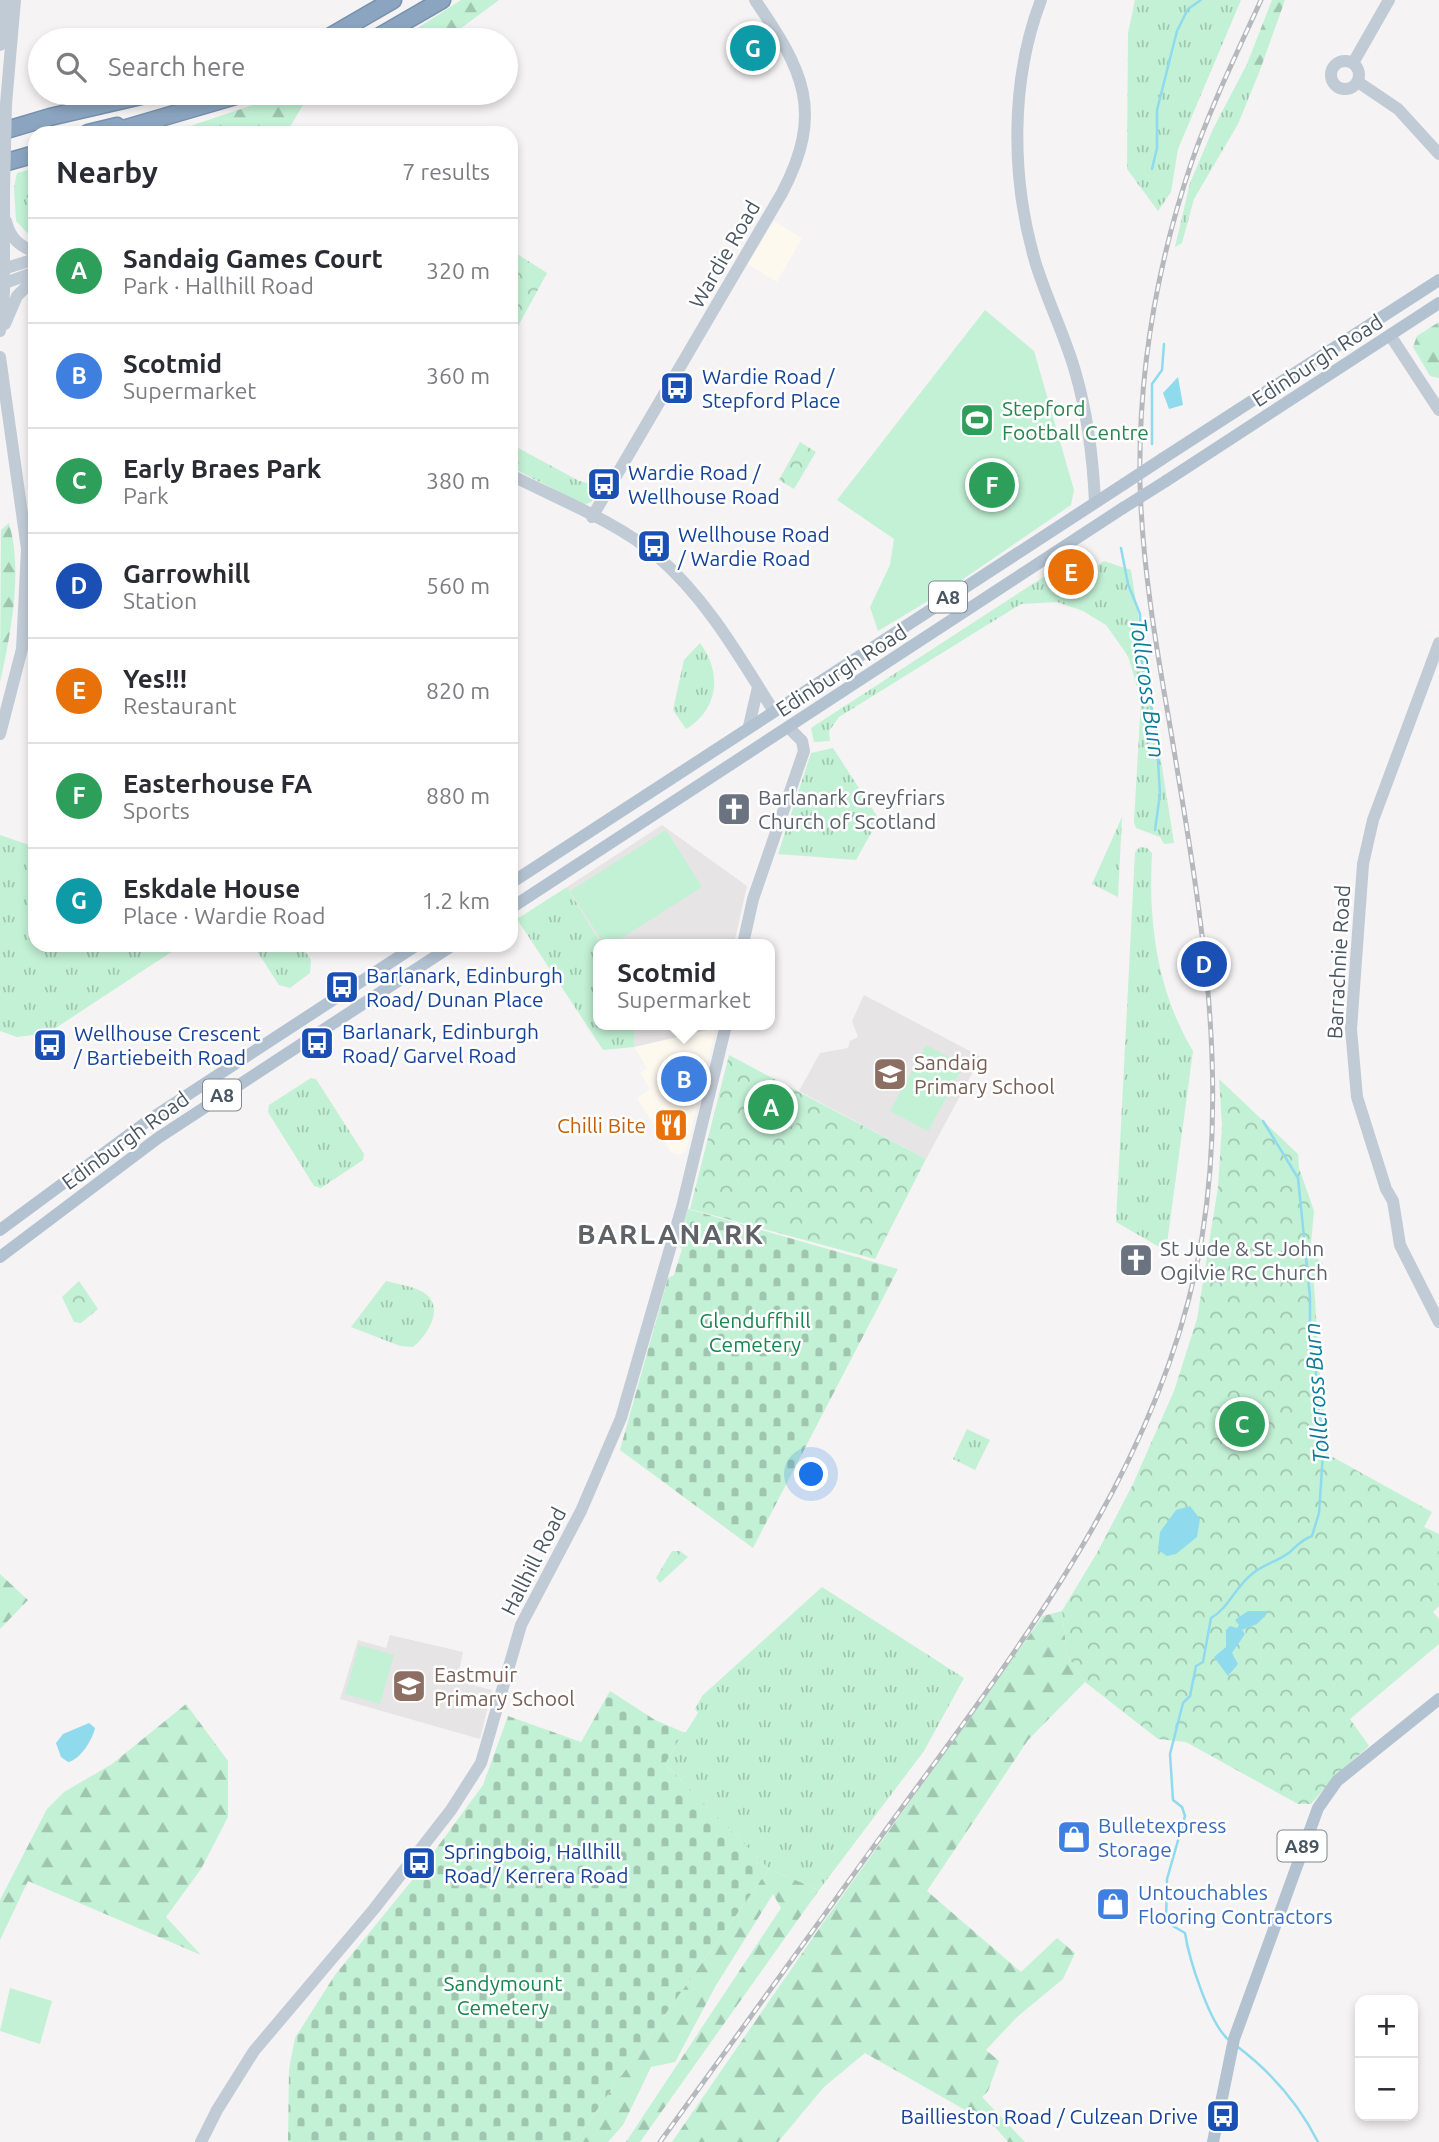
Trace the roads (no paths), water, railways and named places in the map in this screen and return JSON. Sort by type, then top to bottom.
[{"type":"highway","points":[[345,28],[393,0]]},
{"type":"highway","points":[[394,28],[442,0]]},
{"type":"highway","points":[[0,125],[102,105]]},
{"type":"highway","points":[[132,126],[205,105]]},
{"type":"highway","points":[[0,132],[84,109]]},
{"type":"highway","points":[[119,126],[184,111]]},
{"type":"highway","points":[[0,154],[28,147]]},
{"type":"highway","points":[[0,164],[28,156]]},
{"type":"main road","name":"Edinburgh Road","points":[[518,879],[773,710],[1381,320],[1439,280]]},
{"type":"main road","name":"Edinburgh Road","points":[[518,903],[1439,303]]},
{"type":"main road","points":[[1381,320],[1390,335]]},
{"type":"main road","points":[[1095,502],[1104,520]]},
{"type":"main road","points":[[875,644],[887,663]]},
{"type":"main road","points":[[773,710],[789,727]]},
{"type":"main road","name":"Edinburgh Road","points":[[0,1230],[149,1120],[406,952]]},
{"type":"main road","name":"Edinburgh Road","points":[[0,1257],[158,1138],[442,952]]},
{"type":"main road","name":"A89","points":[[1213,2142],[1232,2043],[1303,1841],[1326,1793],[1337,1781],[1439,1699]]},
{"type":"street","name":"Wardie Road","points":[[592,517],[782,193],[796,163],[804,116],[802,82],[790,53],[755,0]]},
{"type":"street","points":[[1041,0],[1033,21],[1022,81],[1016,150],[1023,211],[1035,261],[1076,373],[1088,434],[1095,502]]},
{"type":"street","points":[[1353,63],[1389,0]]},
{"type":"street","points":[[0,45],[7,1]]},
{"type":"street","points":[[0,331],[7,1]]},
{"type":"street","points":[[1342,61],[1353,63],[1359,73],[1358,82],[1351,88],[1341,89],[1331,80],[1335,64],[1342,61]]},
{"type":"street","points":[[1358,82],[1398,110],[1439,154]]},
{"type":"street","points":[[4,210],[8,232],[17,243],[28,248]]},
{"type":"street","points":[[1,270],[28,261]]},
{"type":"street","points":[[1,284],[28,274]]},
{"type":"street","points":[[0,340],[18,296],[28,285]]},
{"type":"street","points":[[1390,335],[1439,410]]},
{"type":"street","points":[[0,357],[27,550],[22,649],[0,734]]},
{"type":"street","points":[[518,479],[657,555],[698,596],[773,710]]},
{"type":"street","name":"Barrachnie Road","points":[[1439,643],[1373,820],[1363,864],[1351,1029],[1357,1097],[1386,1189],[1393,1201],[1400,1245],[1439,1322]]},
{"type":"street","points":[[749,726],[758,687]]},
{"type":"street","points":[[744,939],[753,899],[804,751],[802,741],[789,727]]},
{"type":"street","name":"Hallhill Road","points":[[201,2142],[216,2110],[254,2051],[374,1909],[451,1811],[481,1763],[521,1625],[581,1511],[621,1418],[682,1207],[725,1030]]},
{"type":"water","points":[[1178,377],[1183,405],[1169,409],[1163,393]]},
{"type":"water","points":[[1190,1506],[1200,1519],[1197,1537],[1176,1554],[1167,1556],[1158,1550],[1160,1532],[1176,1510]]},
{"type":"water","points":[[1248,1611],[1265,1611],[1266,1615],[1257,1624],[1242,1630],[1245,1634],[1232,1653],[1238,1664],[1228,1676],[1214,1657],[1226,1647],[1226,1630],[1230,1626],[1237,1628],[1239,1625],[1235,1620]]},
{"type":"water","points":[[89,1723],[95,1728],[92,1738],[77,1757],[68,1762],[61,1757],[56,1743],[63,1734]]},
{"type":"waterway","points":[[1152,169],[1157,148],[1157,110],[1177,31],[1188,9],[1201,0]]},
{"type":"waterway","name":"Tollcross Burn","points":[[1152,444],[1152,384],[1162,370],[1164,344]]},
{"type":"waterway","name":"Tollcross Burn","points":[[1121,548],[1128,584],[1140,614],[1142,665],[1156,728],[1160,794],[1155,830]]},
{"type":"waterway","name":"Tollcross Burn","points":[[1230,2041],[1222,2033],[1208,2007],[1185,1933],[1166,1922],[1167,1879],[1185,1816],[1182,1807],[1173,1800],[1170,1754],[1183,1703],[1190,1696],[1196,1666],[1203,1662],[1211,1618],[1252,1574],[1286,1555],[1312,1536],[1319,1513],[1324,1438],[1316,1396],[1316,1358],[1310,1348],[1310,1297],[1298,1178],[1263,1121]]},
{"type":"waterway","name":"Tollcross Burn","points":[[1238,2047],[1284,2090],[1318,2142]]},
{"type":"railway","points":[[660,2142],[1038,1616],[1082,1546],[1122,1473],[1156,1398],[1183,1319],[1202,1237],[1210,1173],[1212,1045],[1200,917],[1147,574],[1140,483],[1142,402],[1152,320],[1180,200],[1207,120],[1261,0]]},
{"type":"place","name":"Eskdale House","points":[[753,48]]},
{"type":"place","name":"Wardie Road / Stepford Place","points":[[677,388]]},
{"type":"place","name":"Stepford Football Centre","points":[[977,420]]},
{"type":"place","name":"Wardie Road / Wellhouse Road","points":[[604,484]]},
{"type":"place","name":"Easterhouse FA","points":[[992,485]]},
{"type":"place","name":"Wellhouse Road / Wardie Road","points":[[654,546]]},
{"type":"place","name":"Yes!!!","points":[[1071,572]]},
{"type":"place","name":"Barlanark Greyfriars Church of Scotland","points":[[734,809]]},
{"type":"place","name":"Garrowhill","points":[[1204,964]]},
{"type":"place","name":"Barlanark, Edinburgh Road/ Dunan Place","points":[[342,987]]},
{"type":"place","name":"Barlanark, Edinburgh Road/ Garvel Road","points":[[317,1043]]},
{"type":"place","name":"Wellhouse Crescent / Bartiebeith Road","points":[[50,1045]]},
{"type":"place","name":"Sandaig Primary School","points":[[890,1074]]},
{"type":"place","name":"Scotmid","points":[[684,1079]]},
{"type":"place","name":"Sandaig Games Court","points":[[771,1107]]},
{"type":"place","name":"Chilli Bite","points":[[671,1125]]},
{"type":"place","name":"St Jude & St John Ogilvie RC Church","points":[[1136,1260]]},
{"type":"place","name":"Early Braes Park","points":[[1242,1424]]},
{"type":"place","name":"Eastmuir Primary School","points":[[409,1686]]},
{"type":"place","name":"Bulletexpress Storage","points":[[1074,1837]]},
{"type":"place","name":"Springboig, Hallhill Road/ Kerrera Road","points":[[419,1863]]},
{"type":"place","name":"Untouchables Flooring Contractors","points":[[1113,1904]]},
{"type":"place","name":"Baillieston Road / Culzean Drive","points":[[1223,2116]]},
{"type":"district","name":"BARLANARK","points":[[671,1233]]},
{"type":"park label","name":"Glenduffhill Cemetery","points":[[755,1332]]},
{"type":"park label","name":"Sandymount Cemetery","points":[[503,1995]]}]
